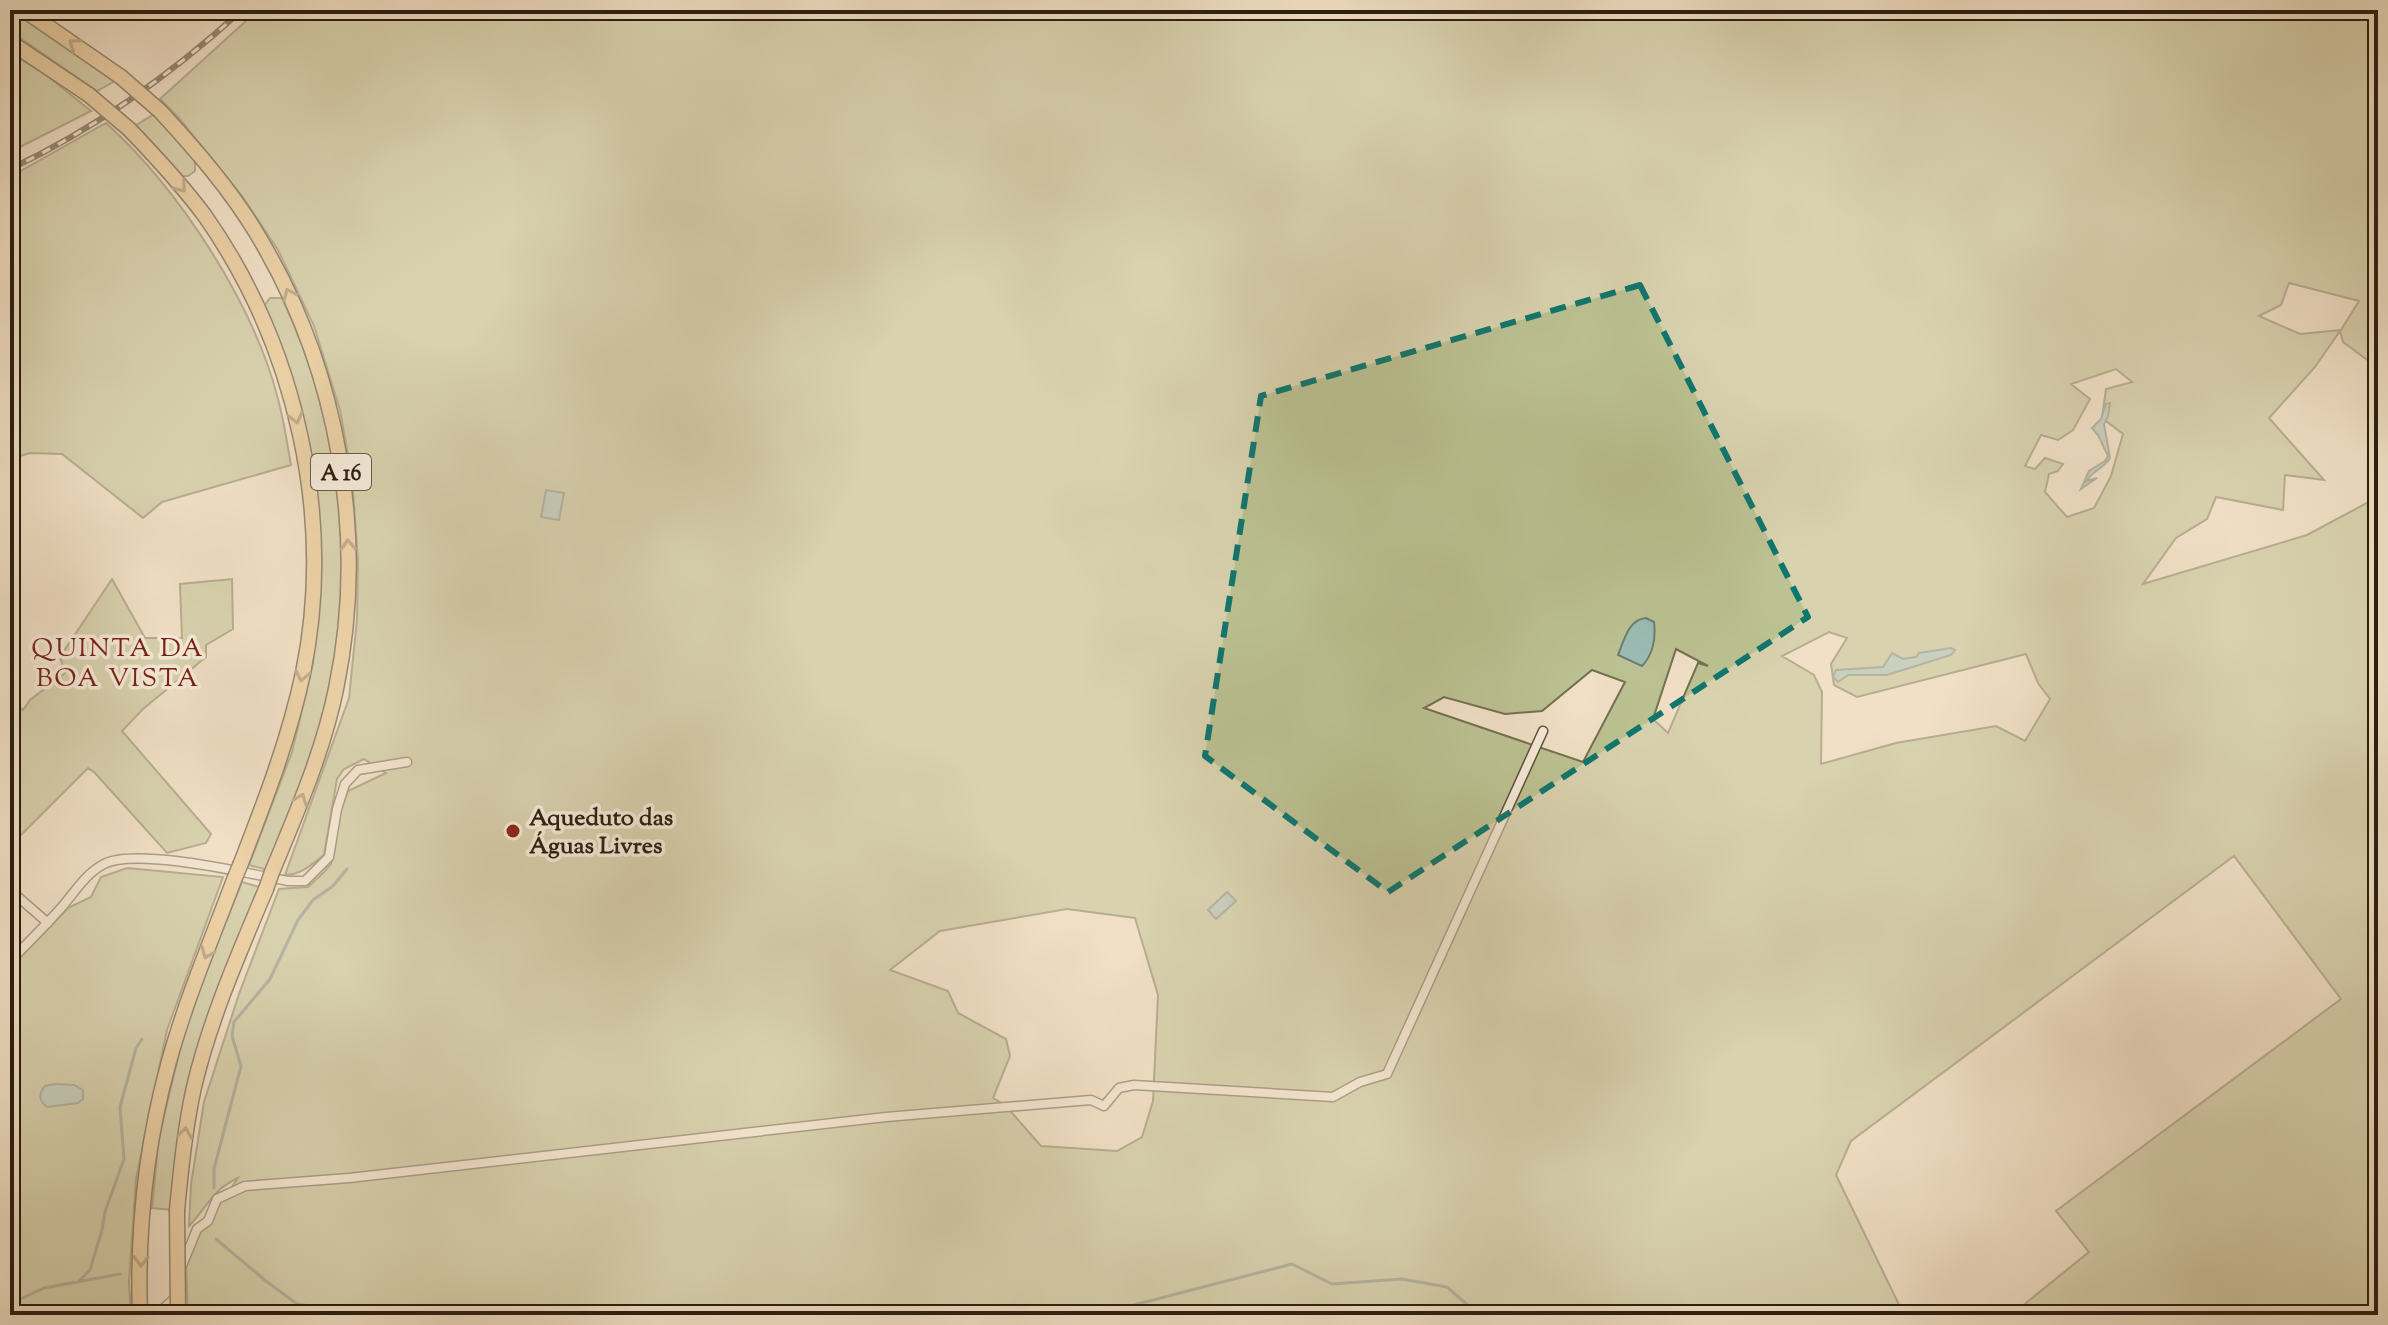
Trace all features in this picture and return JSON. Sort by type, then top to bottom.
[{"type":"highway","name":"A 16","points":[[25,11],[121,77],[160,111],[235,201],[281,278],[314,358],[341,466],[348,533],[349,596],[336,689],[321,746],[227,982],[195,1082],[183,1145],[177,1210],[178,1315]]},
{"type":"highway","name":"A 16","points":[[10,42],[89,95],[129,129],[204,215],[246,285],[276,350],[291,395],[304,452],[313,550],[307,646],[275,775],[183,1016],[168,1066],[149,1152],[143,1207],[140,1315]]},
{"type":"street","points":[[156,1315],[176,1298],[181,1266],[197,1229],[208,1221],[217,1199],[245,1186],[349,1178],[980,1107],[1091,1100],[1104,1106],[1119,1088],[1134,1085],[1333,1097],[1360,1082],[1387,1074],[1543,731]]},
{"type":"street","points":[[10,961],[48,923],[82,881],[106,863],[123,860],[179,861],[288,881],[305,881],[329,857],[337,809],[345,784],[358,770],[407,762]]},
{"type":"street","points":[[10,890],[48,923]]},
{"type":"highlighted area","points":[[1640,285],[1808,617],[1388,892],[1205,756],[1261,396]]},
{"type":"green space","points":[[258,10],[2378,10],[2378,368],[2343,342],[2340,331],[2315,367],[2269,418],[2324,480],[2285,475],[2283,510],[2216,497],[2207,519],[2176,538],[2143,584],[2307,535],[2378,497],[2378,1315],[2028,1315],[2021,1307],[2089,1252],[2056,1211],[2341,999],[2234,856],[1851,1141],[1836,1175],[1904,1315],[188,1315],[186,1265],[200,1233],[238,1178],[215,1194],[189,1226],[191,1184],[204,1102],[239,994],[279,889],[308,887],[324,872],[331,864],[342,805],[348,791],[386,773],[364,759],[344,769],[337,779],[324,855],[301,871],[285,875],[349,698],[357,619],[358,561],[352,477],[340,410],[314,326],[278,250],[242,196],[160,99]],"holes":[[[2289,283],[2359,301],[2341,330],[2300,334],[2259,316],[2281,305]],[[2116,369],[2132,382],[2106,389],[2102,418],[2123,434],[2111,476],[2094,508],[2067,517],[2045,492],[2049,474],[2058,471],[2063,464],[2045,458],[2035,469],[2025,466],[2041,435],[2058,440],[2073,430],[2090,399],[2071,384]],[[1829,632],[1847,638],[1831,664],[1834,685],[1857,697],[2026,654],[2038,683],[2050,699],[2025,741],[1996,726],[1896,743],[1821,764],[1822,692],[1814,675],[1782,656]],[[1676,649],[1708,666],[1698,663],[1668,733],[1653,719]],[[1592,670],[1625,682],[1583,762],[1424,708],[1444,697],[1505,714],[1542,711]],[[1067,909],[1135,918],[1158,995],[1153,1101],[1142,1137],[1117,1151],[1041,1146],[1005,1105],[993,1098],[1010,1056],[1006,1039],[958,1013],[948,991],[890,970],[940,931]]]},
{"type":"green space","points":[[23,16],[115,81],[97,91],[13,33]]},
{"type":"green space","points":[[10,53],[45,74],[91,111],[10,152]]},
{"type":"green space","points":[[154,114],[195,160],[195,171],[188,176],[182,176],[135,126]]},
{"type":"green space","points":[[106,123],[133,150],[186,214],[232,287],[267,363],[280,407],[291,465],[162,502],[143,518],[62,454],[30,453],[10,459],[10,177]]},
{"type":"green space","points":[[270,298],[282,298],[318,396],[338,499],[341,552],[340,605],[324,708],[306,769],[268,870],[249,865],[292,752],[313,664],[319,599],[295,394],[282,350],[263,307]]},
{"type":"green space","points":[[112,579],[145,638],[182,638],[180,584],[232,579],[233,629],[206,645],[206,657],[143,709],[122,731],[211,834],[206,843],[167,853],[88,768],[18,838],[10,832],[10,700],[23,710],[30,700],[65,673],[60,657]]},
{"type":"green space","points":[[127,868],[223,877],[167,1030],[136,1179],[129,1282],[131,1315],[29,1315],[24,1305],[10,1310],[10,968],[68,908],[91,897],[101,877]]},
{"type":"green space","points":[[242,882],[259,887],[207,1023],[173,1210],[152,1208],[159,1137],[188,1016]]},
{"type":"water","points":[[2110,403],[2104,424],[2110,458],[2087,481],[2097,478],[2081,489],[2089,471],[2108,456],[2092,428],[2101,419],[2106,404]]},
{"type":"water","points":[[546,490],[564,493],[559,520],[541,517]]},
{"type":"water","points":[[1646,618],[1654,622],[1655,634],[1651,651],[1642,666],[1618,655],[1631,626]]},
{"type":"water","points":[[1951,648],[1955,650],[1951,655],[1887,675],[1848,675],[1838,682],[1833,677],[1836,670],[1883,667],[1892,653],[1903,659]]},
{"type":"water","points":[[1227,892],[1236,901],[1216,919],[1208,910]]},
{"type":"water","points":[[74,1085],[83,1090],[83,1099],[78,1103],[47,1107],[40,1095],[45,1086]]},
{"type":"waterway","points":[[214,1188],[214,1169],[241,1066],[232,1036],[234,1022],[270,979],[298,920],[313,900],[333,886],[347,869]]},
{"type":"waterway","points":[[78,1282],[90,1270],[105,1212],[124,1159],[120,1107],[136,1048],[142,1039]]},
{"type":"waterway","points":[[216,1239],[297,1304],[365,1315]]},
{"type":"waterway","points":[[1095,1315],[1292,1264],[1332,1284],[1402,1279],[1447,1287],[1479,1315]]},
{"type":"waterway","points":[[10,1304],[44,1288],[120,1274]]},
{"type":"railway","points":[[10,169],[103,118],[189,56],[242,10]]},
{"type":"place","name":"Aqueduto das Águas Livres","points":[[513,831]]},
{"type":"district","name":"QUINTA DA BOA VISTA","points":[[118,662]]}]
